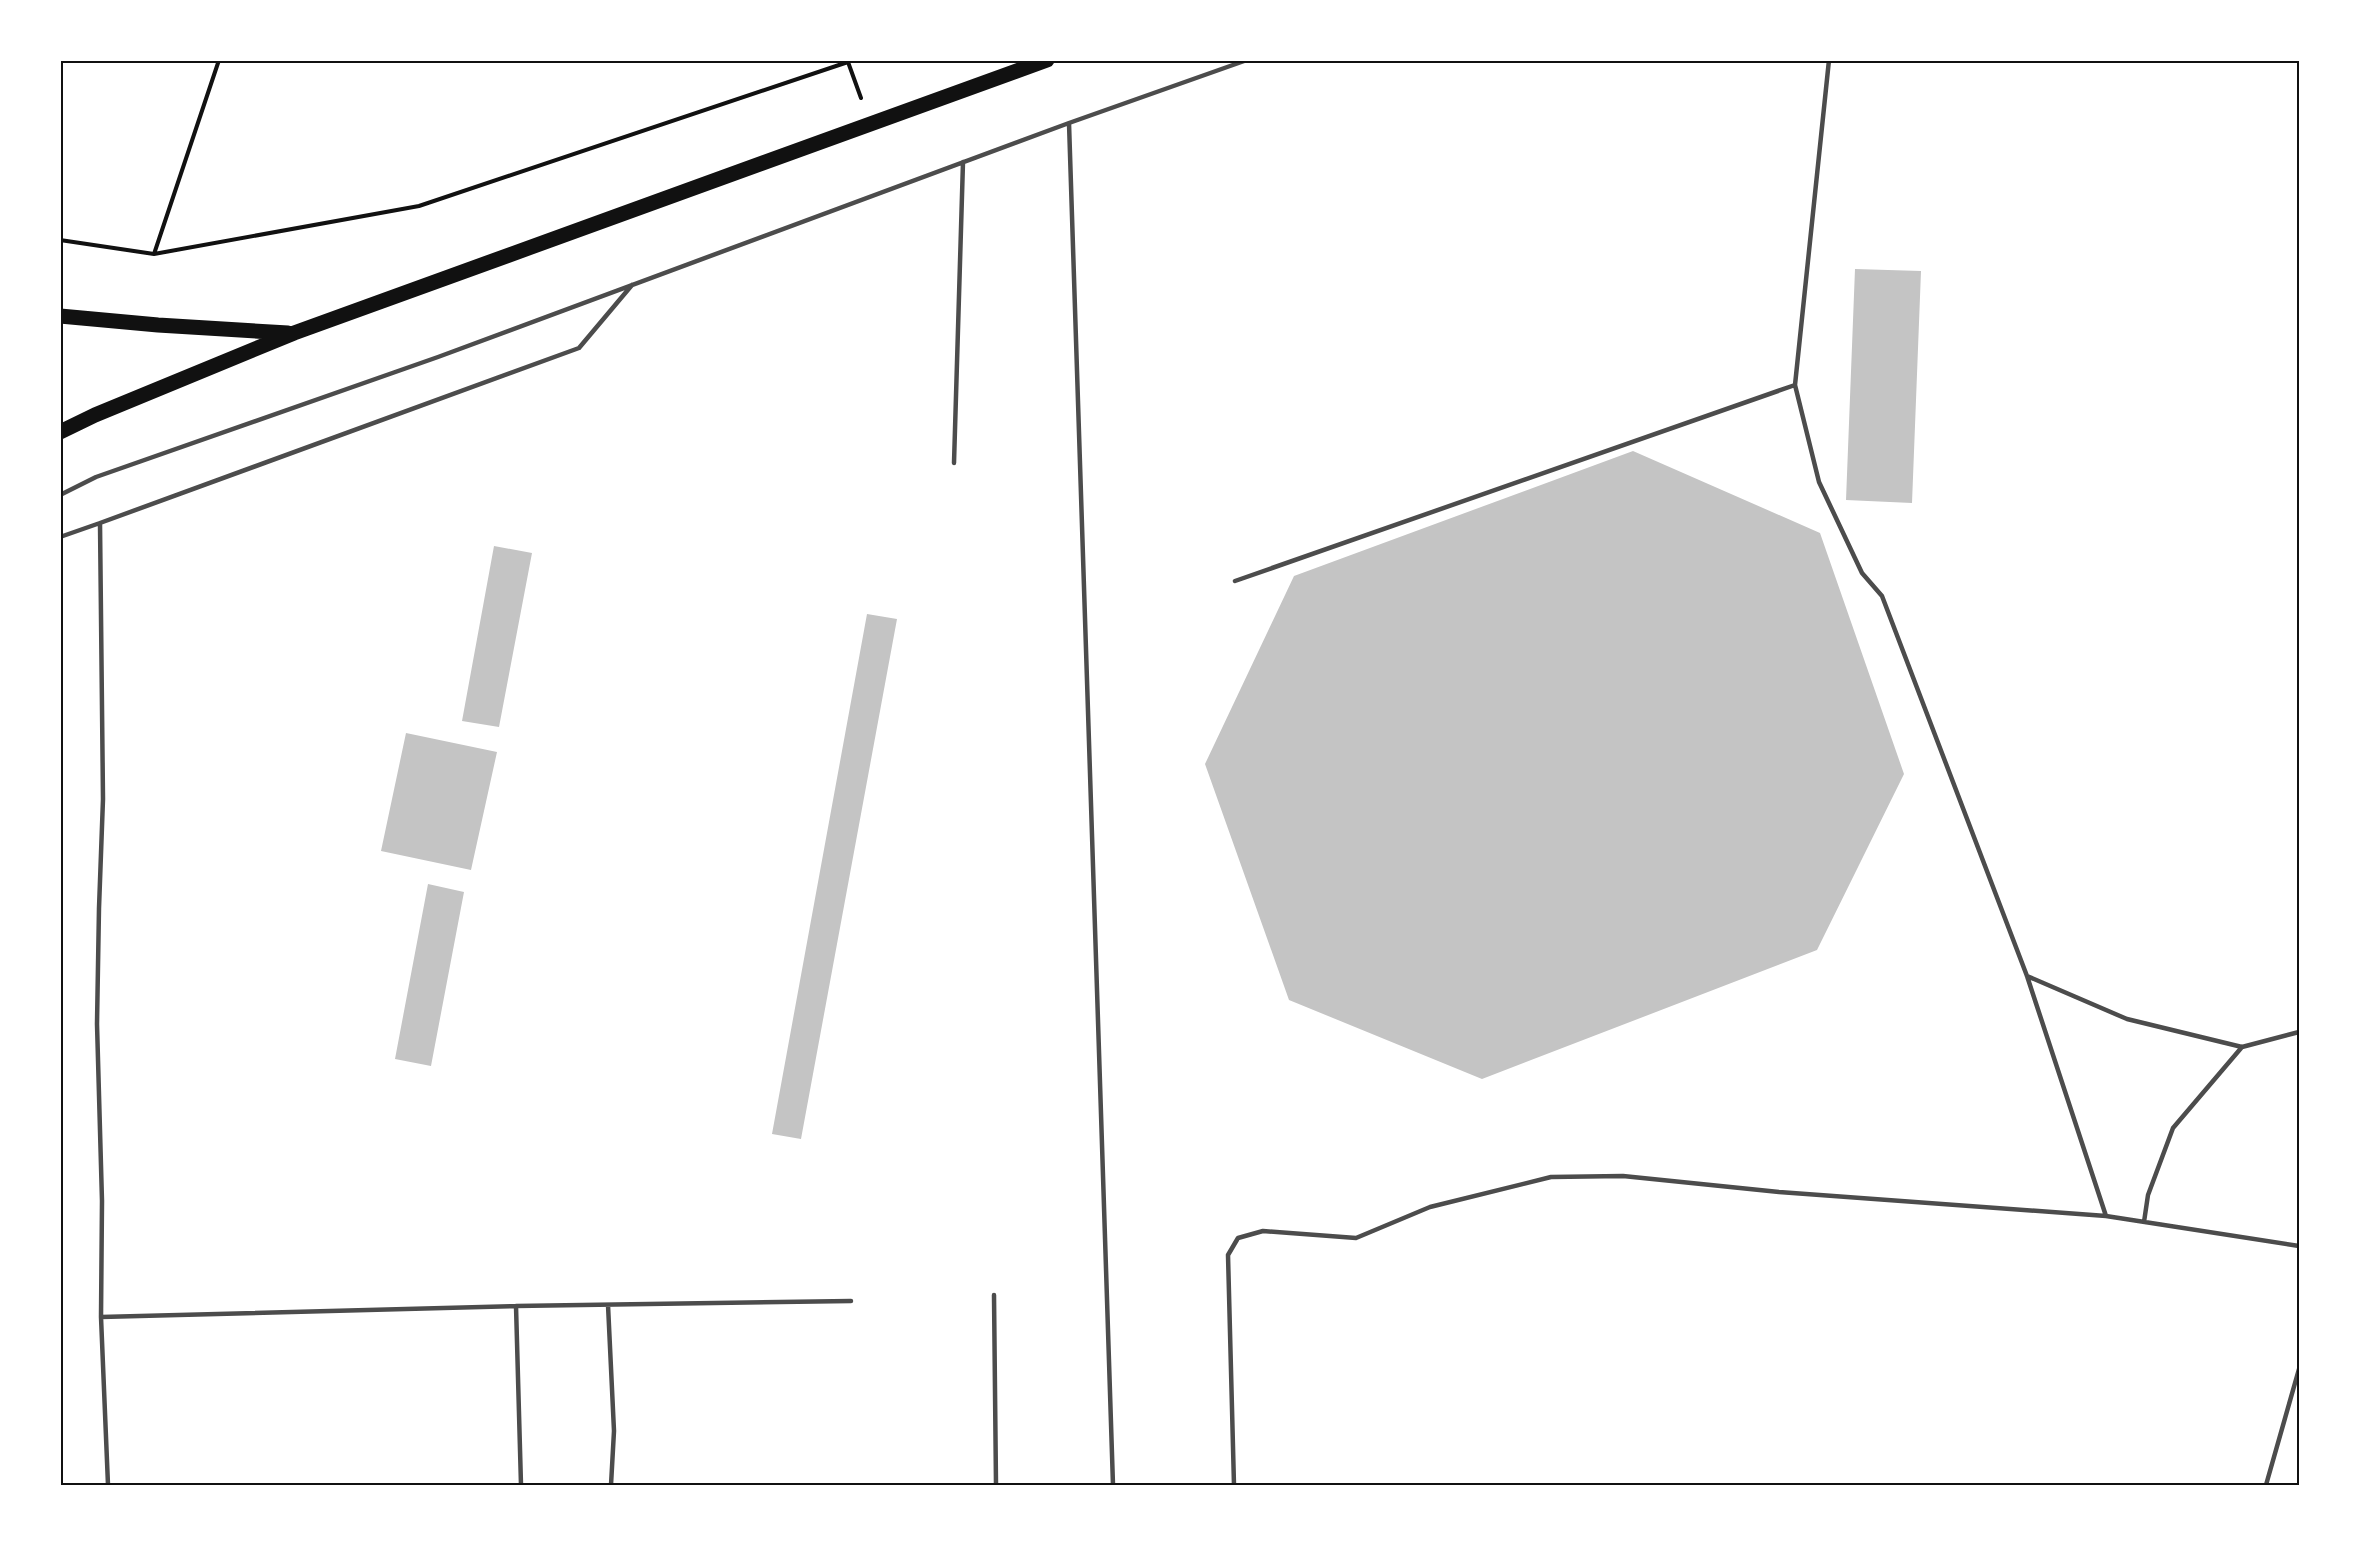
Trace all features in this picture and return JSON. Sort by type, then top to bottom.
[{"type":"main road","points":[[60,432],[95,415],[294,333],[1047,60]]},
{"type":"main road","points":[[60,316],[158,325],[294,333]]},
{"type":"lane","points":[[60,495],[96,477],[438,357],[1069,123],[1247,60]]},
{"type":"lane","points":[[1828,60],[1795,385],[1819,482],[1862,573],[1882,596],[2027,976],[2106,1216]]},
{"type":"lane","points":[[1069,123],[1113,1485]]},
{"type":"lane","points":[[954,463],[963,162]]},
{"type":"lane","points":[[60,537],[579,348],[632,285]]},
{"type":"lane","points":[[1235,581],[1795,385]]},
{"type":"lane","points":[[100,523],[103,799],[97,1024],[102,1201],[100,1317],[108,1485]]},
{"type":"lane","points":[[2027,976],[2127,1020],[2242,1047],[2299,1032]]},
{"type":"lane","points":[[2144,1222],[2148,1195],[2173,1128],[2242,1047]]},
{"type":"lane","points":[[1234,1485],[1228,1256],[1238,1238],[1263,1231],[1356,1238],[1430,1207],[1551,1177],[1623,1176],[1779,1192],[2106,1216],[2299,1246]]},
{"type":"lane","points":[[994,1295],[996,1485]]},
{"type":"lane","points":[[100,1317],[851,1300]]},
{"type":"lane","points":[[608,1305],[614,1431],[611,1485]]},
{"type":"lane","points":[[516,1306],[521,1485]]},
{"type":"lane","points":[[2266,1485],[2299,1369]]},
{"type":"path","points":[[154,254],[219,60]]},
{"type":"path","points":[[60,240],[154,254],[419,206],[849,61],[870,124]]},
{"type":"building","points":[[1855,269],[1921,271],[1912,503],[1846,500]]},
{"type":"building","points":[[1633,451],[1820,533],[1904,774],[1817,950],[1482,1079],[1289,1000],[1205,764],[1294,576]]},
{"type":"building","points":[[494,546],[532,553],[499,727],[462,721]]},
{"type":"building","points":[[867,614],[897,619],[801,1139],[772,1134]]},
{"type":"building","points":[[406,733],[497,752],[471,870],[381,851]]},
{"type":"building","points":[[428,884],[464,892],[431,1066],[395,1059]]}]
